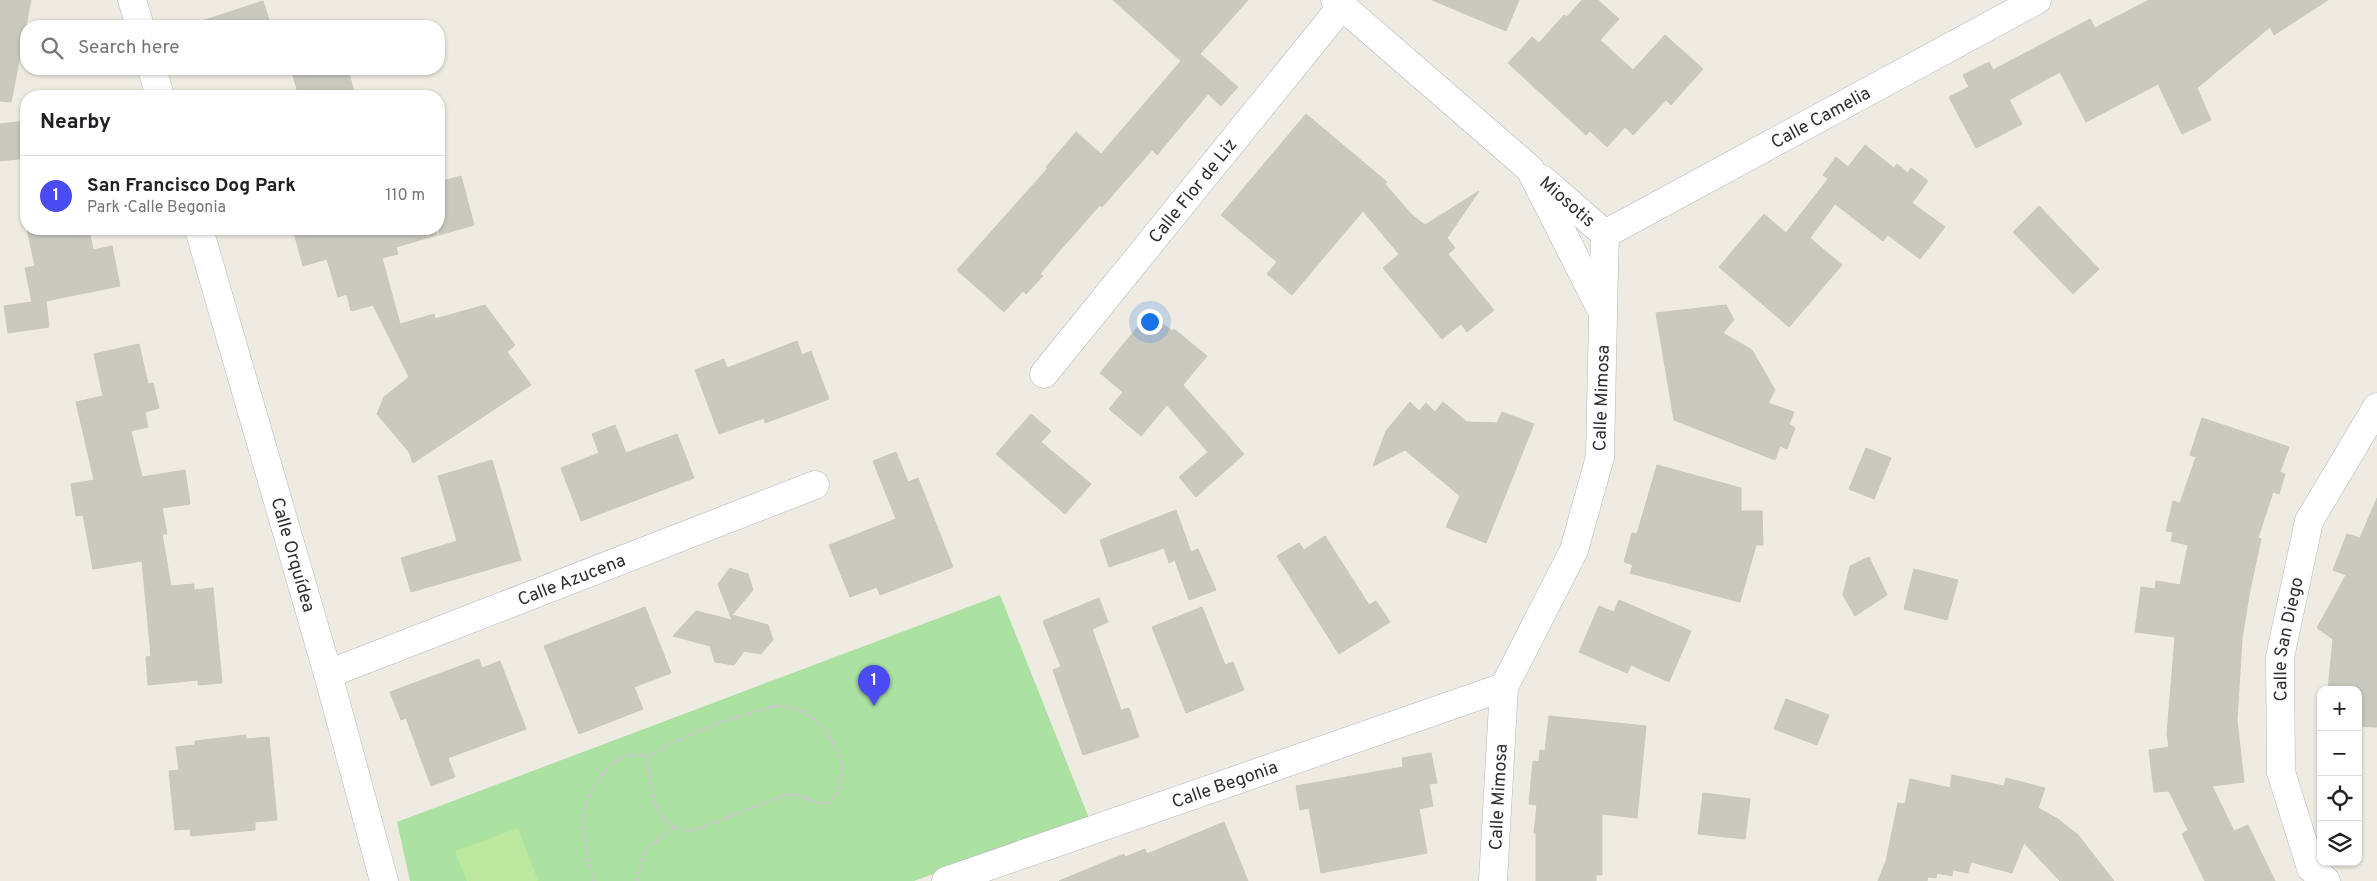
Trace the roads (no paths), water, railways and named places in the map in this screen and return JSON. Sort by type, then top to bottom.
[{"type":"street","points":[[132,0],[138,20]]},
{"type":"street","name":"Calle Mimosa","points":[[1339,3],[1530,169],[1603,313],[1600,457],[1574,550],[1504,687],[1493,881]]},
{"type":"street","name":"Calle Flor de Liz","points":[[1044,374],[1339,3]]},
{"type":"street","name":"Calle Camelia","points":[[1605,234],[2022,3]]},
{"type":"street","points":[[154,75],[158,90]]},
{"type":"street","name":"Miosotis","points":[[1530,169],[1605,234]]},
{"type":"street","points":[[1603,313],[1605,234]]},
{"type":"street","name":"Calle Orquídea","points":[[201,235],[328,674],[384,881]]},
{"type":"street","name":"Calle San Diego","points":[[2326,881],[2311,868],[2281,772],[2280,657],[2309,521],[2377,407]]},
{"type":"street","name":"Calle Azucena","points":[[328,674],[815,485]]},
{"type":"street","name":"Calle Begonia","points":[[946,881],[1504,687]]},
{"type":"place","name":"San Francisco Dog Park","points":[[874,706]]}]
